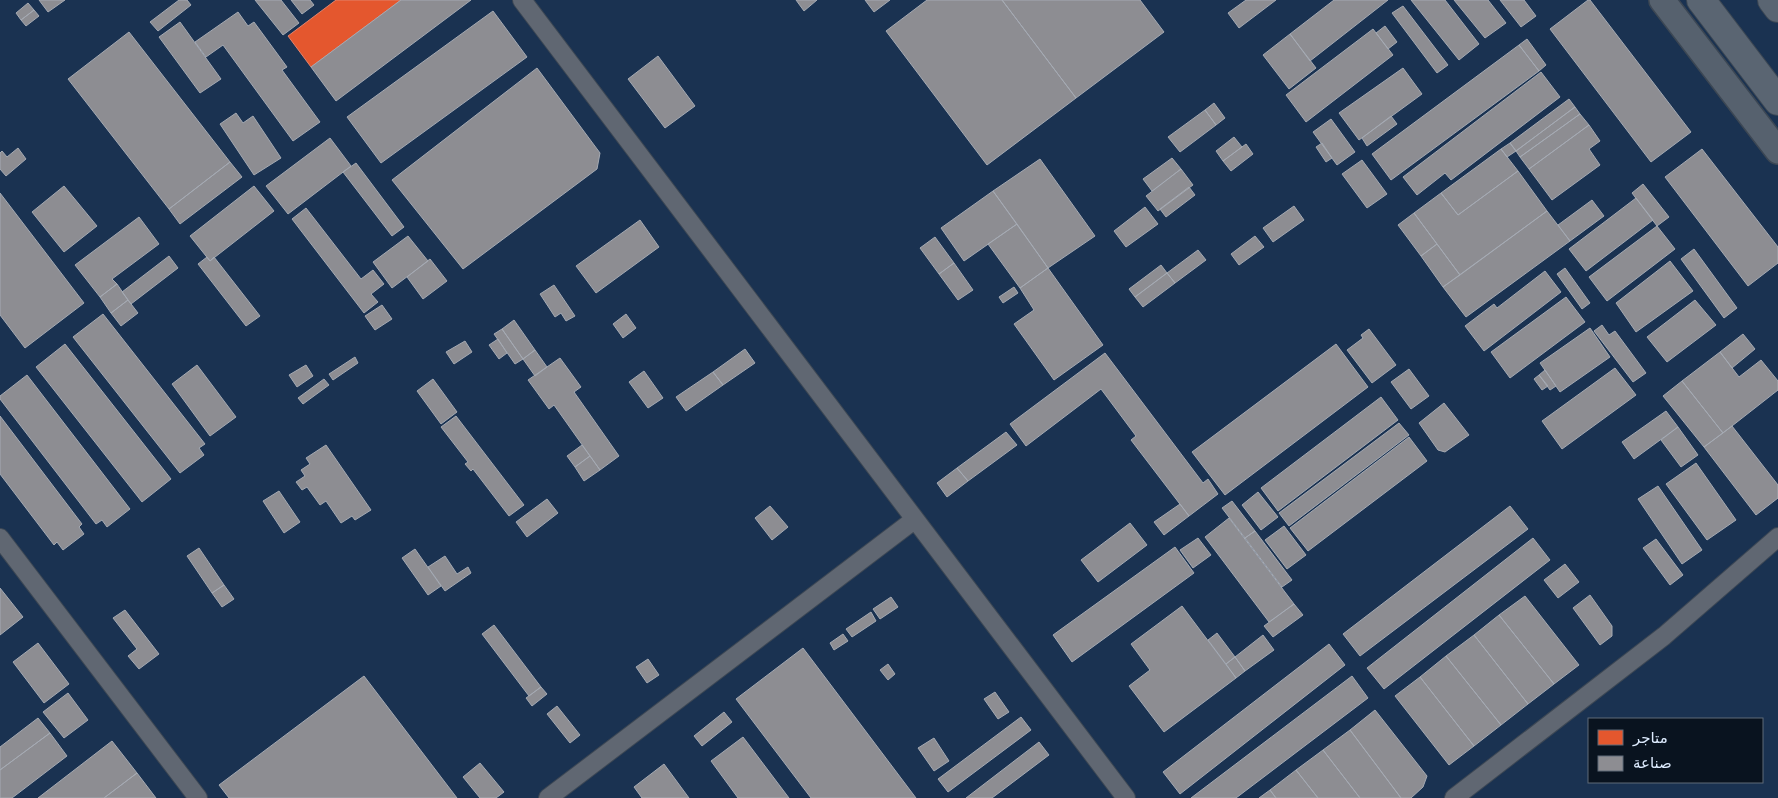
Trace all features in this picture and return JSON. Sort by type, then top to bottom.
[{"type":"highway","points":[[1701,0],[1778,101]]},
{"type":"highway","points":[[1772,0],[1778,8]]},
{"type":"main road","points":[[1662,0],[1778,151]]},
{"type":"street","points":[[522,0],[1126,798]]},
{"type":"street","points":[[548,798],[914,520]]},
{"type":"street","points":[[1454,798],[1664,636],[1778,537]]},
{"type":"street","points":[[0,538],[198,798]]},
{"type":"shaded area","points":[[0,0],[1778,0],[1778,798],[0,798]]},
{"type":"building: متاجر","points":[[336,0],[401,0],[311,67],[288,36]]},
{"type":"building: صناعة","points":[[39,0],[65,0],[48,12]]},
{"type":"building: صناعة","points":[[179,0],[187,0],[191,5],[158,31],[150,22]]},
{"type":"building: صناعة","points":[[255,0],[281,0],[299,23],[283,35]]},
{"type":"building: صناعة","points":[[291,0],[310,0],[314,5],[302,14]]},
{"type":"building: صناعة","points":[[401,0],[471,0],[336,101],[311,67]]},
{"type":"building: صناعة","points":[[796,0],[817,0],[804,11]]},
{"type":"building: صناعة","points":[[865,0],[890,0],[874,12]]},
{"type":"building: صناعة","points":[[927,0],[1002,0],[1076,98],[987,165],[886,31]]},
{"type":"building: صناعة","points":[[1002,0],[1140,0],[1164,32],[1076,98]]},
{"type":"building: صناعة","points":[[1246,0],[1276,0],[1239,28],[1228,13]]},
{"type":"building: صناعة","points":[[1334,0],[1388,0],[1310,61],[1290,34]]},
{"type":"building: صناعة","points":[[1411,0],[1445,0],[1479,44],[1459,60]]},
{"type":"building: صناعة","points":[[1454,0],[1488,0],[1506,23],[1485,38]]},
{"type":"building: صناعة","points":[[1500,0],[1524,0],[1536,16],[1521,27]]},
{"type":"building: صناعة","points":[[1590,0],[1691,132],[1651,162],[1550,29]]},
{"type":"building: صناعة","points":[[28,3],[34,10],[21,20],[16,13]]},
{"type":"building: صناعة","points":[[1403,6],[1448,65],[1437,73],[1392,13]]},
{"type":"building: صناعة","points":[[34,10],[39,16],[26,26],[21,20]]},
{"type":"building: صناعة","points":[[493,11],[527,57],[381,163],[347,117]]},
{"type":"building: صناعة","points":[[238,12],[248,26],[254,22],[287,67],[282,70],[320,122],[293,141],[223,45],[206,57],[195,42]]},
{"type":"building: صناعة","points":[[180,22],[221,79],[200,93],[159,37]]},
{"type":"building: صناعة","points":[[1385,26],[1397,42],[1388,49],[1376,33]]},
{"type":"building: صناعة","points":[[1373,29],[1393,55],[1306,122],[1286,95]]},
{"type":"building: صناعة","points":[[129,32],[230,162],[169,209],[68,79]]},
{"type":"building: صناعة","points":[[1290,34],[1316,68],[1289,89],[1263,55]]},
{"type":"building: صناعة","points":[[1527,39],[1546,65],[1539,71],[1519,45]]},
{"type":"building: صناعة","points":[[1519,45],[1539,71],[1391,180],[1372,154]]},
{"type":"building: صناعة","points":[[658,56],[695,106],[665,128],[628,79]]},
{"type":"building: صناعة","points":[[537,68],[600,153],[597,169],[463,269],[392,180]]},
{"type":"building: صناعة","points":[[1403,68],[1422,94],[1359,140],[1339,113]]},
{"type":"building: صناعة","points":[[1541,72],[1560,97],[1451,180],[1445,173],[1417,195],[1403,177]]},
{"type":"building: صناعة","points":[[1569,99],[1575,107],[1516,151],[1510,143]]},
{"type":"building: صناعة","points":[[1214,103],[1225,118],[1216,125],[1205,110]]},
{"type":"building: صناعة","points":[[1575,107],[1580,114],[1520,157],[1516,151]]},
{"type":"building: صناعة","points":[[1205,110],[1216,125],[1180,152],[1168,137]]},
{"type":"building: صناعة","points":[[236,113],[243,123],[253,116],[281,158],[254,175],[220,124]]},
{"type":"building: صناعة","points":[[1580,114],[1589,125],[1529,169],[1520,157]]},
{"type":"building: صناعة","points":[[1391,116],[1397,124],[1367,146],[1362,138]]},
{"type":"building: صناعة","points":[[1331,119],[1355,152],[1337,165],[1313,132]]},
{"type":"building: صناعة","points":[[1589,125],[1600,141],[1589,149],[1600,165],[1552,200],[1529,169]]},
{"type":"building: صناعة","points":[[1234,137],[1242,147],[1223,161],[1216,151]]},
{"type":"building: صناعة","points":[[330,138],[351,166],[288,214],[266,186]]},
{"type":"building: صناعة","points":[[1322,143],[1332,158],[1326,162],[1316,147]]},
{"type":"building: صناعة","points":[[1510,143],[1516,151],[1507,157],[1501,149]]},
{"type":"building: صناعة","points":[[1246,144],[1253,154],[1231,171],[1223,161]]},
{"type":"building: صناعة","points":[[18,148],[26,159],[6,176],[0,169],[0,153],[2,151],[7,157]]},
{"type":"building: صناعة","points":[[1501,149],[1518,171],[1458,215],[1441,193]]},
{"type":"building: صناعة","points":[[1702,149],[1778,247],[1778,263],[1748,286],[1665,177]]},
{"type":"building: صناعة","points":[[1172,158],[1181,169],[1152,191],[1143,179]]},
{"type":"building: صناعة","points":[[1040,159],[1095,236],[1048,268],[993,191]]},
{"type":"building: صناعة","points":[[1362,160],[1387,194],[1367,208],[1342,174]]},
{"type":"building: صناعة","points":[[230,162],[242,177],[180,224],[169,209]]},
{"type":"building: صناعة","points":[[356,163],[404,227],[392,236],[343,172]]},
{"type":"building: صناعة","points":[[1181,169],[1193,185],[1158,211],[1146,196]]},
{"type":"building: صناعة","points":[[1518,171],[1547,211],[1460,275],[1414,213],[1441,193],[1458,215]]},
{"type":"building: صناعة","points":[[1643,184],[1669,217],[1657,226],[1632,193]]},
{"type":"building: صناعة","points":[[64,186],[97,226],[64,252],[32,212]]},
{"type":"building: صناعة","points":[[254,186],[274,211],[210,261],[190,236]]},
{"type":"building: صناعة","points":[[1189,187],[1195,195],[1166,217],[1160,209]]},
{"type":"building: صناعة","points":[[993,191],[1017,224],[964,261],[941,228]]},
{"type":"building: صناعة","points":[[0,193],[84,303],[25,348],[0,315]]},
{"type":"building: صناعة","points":[[1636,198],[1653,220],[1586,271],[1569,249]]},
{"type":"building: صناعة","points":[[1592,200],[1604,216],[1570,241],[1558,225]]},
{"type":"building: صناعة","points":[[1294,206],[1304,220],[1273,242],[1263,228]]},
{"type":"building: صناعة","points":[[1145,207],[1158,224],[1126,247],[1114,231]]},
{"type":"building: صناعة","points":[[306,208],[361,279],[373,270],[384,284],[371,294],[378,302],[364,313],[292,219]]},
{"type":"building: صناعة","points":[[1547,211],[1570,241],[1466,317],[1443,287]]},
{"type":"building: صناعة","points":[[1414,213],[1437,244],[1421,256],[1398,225]]},
{"type":"building: صناعة","points":[[139,217],[159,244],[112,279],[117,284],[100,297],[75,265]]},
{"type":"building: صناعة","points":[[640,220],[659,247],[596,293],[576,266]]},
{"type":"building: صناعة","points":[[1017,224],[1048,268],[1020,288],[988,244]]},
{"type":"building: صناعة","points":[[1657,226],[1675,249],[1607,301],[1589,277]]},
{"type":"building: صناعة","points":[[408,236],[428,261],[392,288],[373,262]]},
{"type":"building: صناعة","points":[[1255,236],[1264,247],[1239,265],[1231,254]]},
{"type":"building: صناعة","points":[[935,237],[954,263],[939,274],[920,248]]},
{"type":"building: صناعة","points":[[1437,244],[1460,275],[1443,287],[1421,256]]},
{"type":"building: صناعة","points":[[1694,249],[1737,308],[1724,318],[1681,259]]},
{"type":"building: صناعة","points":[[1198,250],[1206,260],[1175,283],[1167,273]]},
{"type":"building: صناعة","points":[[169,256],[178,268],[131,304],[122,292]]},
{"type":"building: صناعة","points":[[207,257],[210,261],[214,257],[260,316],[246,326],[198,264]]},
{"type":"building: صناعة","points":[[430,259],[447,281],[423,299],[407,277]]},
{"type":"building: صناعة","points":[[1670,261],[1693,291],[1636,332],[1616,303]]},
{"type":"building: صناعة","points":[[954,263],[973,290],[958,300],[939,274]]},
{"type":"building: صناعة","points":[[1161,265],[1167,273],[1135,297],[1129,289]]},
{"type":"building: صناعة","points":[[1048,268],[1103,345],[1054,380],[1014,324],[1034,310],[1020,288]]},
{"type":"building: صناعة","points":[[1565,268],[1590,303],[1582,309],[1557,274]]},
{"type":"building: صناعة","points":[[1545,271],[1561,292],[1484,351],[1465,326],[1494,304],[1497,308]]},
{"type":"building: صناعة","points":[[1167,273],[1175,283],[1143,307],[1135,297]]},
{"type":"building: صناعة","points":[[117,284],[128,300],[111,313],[100,297]]},
{"type":"building: صناعة","points":[[554,285],[575,316],[566,321],[561,313],[555,317],[540,294]]},
{"type":"building: صناعة","points":[[1014,287],[1018,293],[1003,303],[999,297]]},
{"type":"building: صناعة","points":[[1566,297],[1585,322],[1510,378],[1491,352]]},
{"type":"building: صناعة","points":[[128,300],[138,313],[121,326],[111,313]]},
{"type":"building: صناعة","points":[[1695,300],[1716,325],[1667,362],[1647,337]]},
{"type":"building: صناعة","points":[[382,305],[392,319],[375,330],[365,316]]},
{"type":"building: صناعة","points":[[103,314],[205,444],[199,448],[204,455],[180,473],[73,337]]},
{"type":"building: صناعة","points":[[626,314],[636,328],[623,338],[613,324]]},
{"type":"building: صناعة","points":[[514,320],[535,350],[523,359],[502,329]]},
{"type":"building: صناعة","points":[[1602,325],[1609,335],[1615,331],[1646,373],[1633,382],[1594,331]]},
{"type":"building: صناعة","points":[[1590,328],[1610,357],[1560,392],[1540,363]]},
{"type":"building: صناعة","points":[[502,329],[523,359],[515,364],[494,334]]},
{"type":"building: صناعة","points":[[1369,329],[1396,365],[1372,383],[1347,350],[1363,338],[1361,335]]},
{"type":"building: صناعة","points":[[1743,334],[1755,349],[1732,368],[1720,352]]},
{"type":"building: صناعة","points":[[498,339],[507,353],[499,359],[489,345]]},
{"type":"building: صناعة","points":[[465,341],[472,352],[454,364],[446,352]]},
{"type":"building: صناعة","points":[[65,344],[171,479],[142,502],[36,367]]},
{"type":"building: صناعة","points":[[1336,344],[1368,387],[1225,495],[1192,452]]},
{"type":"building: صناعة","points":[[745,349],[755,363],[723,385],[713,372]]},
{"type":"building: صناعة","points":[[535,350],[547,367],[535,376],[523,359]]},
{"type":"building: صناعة","points":[[1720,352],[1739,377],[1761,360],[1778,381],[1778,390],[1723,433],[1682,381]]},
{"type":"building: صناعة","points":[[1105,353],[1203,483],[1208,479],[1218,494],[1189,516],[1131,440],[1136,436],[1101,389],[1026,446],[1010,424]]},
{"type":"building: صناعة","points":[[355,357],[358,363],[333,380],[329,374]]},
{"type":"building: صناعة","points":[[560,358],[581,387],[574,392],[619,456],[600,470],[554,405],[549,409],[528,380]]},
{"type":"building: صناعة","points":[[197,365],[236,417],[210,436],[172,384]]},
{"type":"building: صناعة","points":[[306,365],[313,376],[297,387],[289,375]]},
{"type":"building: صناعة","points":[[1615,368],[1636,395],[1562,449],[1542,421]]},
{"type":"building: صناعة","points":[[1409,369],[1429,396],[1411,409],[1391,382]]},
{"type":"building: صناعة","points":[[1545,370],[1556,386],[1550,390],[1539,375]]},
{"type":"building: صناعة","points":[[644,371],[663,398],[648,408],[629,382]]},
{"type":"building: صناعة","points":[[713,372],[723,385],[686,411],[676,397]]},
{"type":"building: صناعة","points":[[27,375],[130,509],[107,527],[102,520],[96,524],[0,399],[0,396]]},
{"type":"building: صناعة","points":[[1539,375],[1548,386],[1542,390],[1534,379]]},
{"type":"building: صناعة","points":[[324,379],[329,385],[303,404],[298,398]]},
{"type":"building: صناعة","points":[[433,379],[457,412],[441,424],[417,391]]},
{"type":"building: صناعة","points":[[1682,381],[1723,433],[1704,447],[1663,396]]},
{"type":"building: صناعة","points":[[1381,397],[1398,420],[1278,511],[1261,488]]},
{"type":"building: صناعة","points":[[1444,403],[1469,435],[1445,452],[1438,450],[1419,423]]},
{"type":"building: صناعة","points":[[1666,411],[1678,427],[1634,459],[1622,442]]},
{"type":"building: صناعة","points":[[0,416],[82,524],[79,527],[84,534],[63,550],[57,542],[54,545],[0,474]]},
{"type":"building: صناعة","points":[[456,416],[524,505],[509,516],[473,469],[471,471],[465,464],[468,462],[441,427]]},
{"type":"building: صناعة","points":[[1399,423],[1409,435],[1289,526],[1279,513]]},
{"type":"building: صناعة","points":[[1732,426],[1778,485],[1778,498],[1756,515],[1704,447]]},
{"type":"building: صناعة","points":[[1678,427],[1698,455],[1681,467],[1661,440]]},
{"type":"building: صناعة","points":[[1006,432],[1017,445],[968,481],[957,468]]},
{"type":"building: صناعة","points":[[1409,437],[1427,461],[1308,551],[1290,528]]},
{"type":"building: صناعة","points":[[326,445],[371,510],[355,520],[352,516],[341,523],[326,501],[320,505],[307,487],[302,490],[296,482],[305,476],[301,470],[310,464],[306,458]]},
{"type":"building: صناعة","points":[[582,445],[590,456],[575,467],[567,456]]},
{"type":"building: صناعة","points":[[590,456],[600,470],[584,481],[575,467]]},
{"type":"building: صناعة","points":[[1696,463],[1736,520],[1707,540],[1666,484]]},
{"type":"building: صناعة","points":[[957,468],[968,481],[947,497],[937,483]]},
{"type":"building: صناعة","points":[[1658,486],[1702,550],[1682,564],[1638,499]]},
{"type":"building: صناعة","points":[[279,491],[300,522],[284,533],[263,501]]},
{"type":"building: صناعة","points":[[1258,492],[1278,517],[1261,530],[1242,505]]},
{"type":"building: صناعة","points":[[547,499],[558,513],[527,537],[516,522]]},
{"type":"building: صناعة","points":[[1232,501],[1255,531],[1245,538],[1222,508]]},
{"type":"building: صناعة","points":[[1180,504],[1189,516],[1164,535],[1154,522]]},
{"type":"building: صناعة","points":[[770,506],[788,527],[772,540],[755,518]]},
{"type":"building: صناعة","points":[[1510,506],[1528,529],[1360,656],[1343,634]]},
{"type":"building: صناعة","points":[[1229,518],[1294,604],[1269,622],[1205,537]]},
{"type":"building: صناعة","points":[[1130,523],[1147,545],[1098,582],[1081,560]]},
{"type":"building: صناعة","points":[[1284,526],[1306,555],[1287,569],[1265,540]]},
{"type":"building: صناعة","points":[[1255,531],[1292,580],[1282,587],[1245,538]]},
{"type":"building: صناعة","points":[[1198,538],[1211,555],[1193,568],[1180,550]]},
{"type":"building: صناعة","points":[[1533,538],[1550,560],[1384,689],[1367,668]]},
{"type":"building: صناعة","points":[[1656,539],[1683,575],[1670,585],[1643,548]]},
{"type":"building: صناعة","points":[[1175,547],[1194,573],[1072,662],[1053,635]]},
{"type":"building: صناعة","points":[[199,548],[224,585],[212,593],[187,556]]},
{"type":"building: صناعة","points":[[415,549],[441,586],[428,595],[402,558]]},
{"type":"building: صناعة","points":[[445,556],[457,574],[468,567],[471,573],[445,591],[428,567]]},
{"type":"building: صناعة","points":[[1565,564],[1579,582],[1558,598],[1544,580]]},
{"type":"building: صناعة","points":[[224,585],[234,599],[222,607],[212,593]]},
{"type":"building: صناعة","points":[[0,588],[23,617],[0,635]]},
{"type":"building: صناعة","points":[[1590,595],[1612,626],[1612,636],[1600,645],[1573,608]]},
{"type":"building: صناعة","points":[[1525,596],[1579,665],[1554,684],[1499,615]]},
{"type":"building: صناعة","points":[[891,597],[898,607],[880,619],[873,609]]},
{"type":"building: صناعة","points":[[1294,604],[1303,615],[1273,637],[1264,626]]},
{"type":"building: صناعة","points":[[1182,606],[1236,678],[1164,732],[1129,686],[1150,670],[1131,644]]},
{"type":"building: صناعة","points":[[125,610],[159,654],[139,669],[128,656],[137,649],[113,618]]},
{"type":"building: صناعة","points":[[871,612],[876,621],[852,637],[846,629]]},
{"type":"building: صناعة","points":[[1499,615],[1554,684],[1528,704],[1474,635]]},
{"type":"building: صناعة","points":[[494,625],[541,687],[529,696],[482,634]]},
{"type":"building: صناعة","points":[[1217,633],[1235,657],[1226,664],[1208,640]]},
{"type":"building: صناعة","points":[[843,634],[848,641],[834,650],[830,643]]},
{"type":"building: صناعة","points":[[1263,635],[1274,650],[1245,671],[1235,657]]},
{"type":"building: صناعة","points":[[1474,635],[1528,704],[1501,725],[1446,656]]},
{"type":"building: صناعة","points":[[38,643],[69,684],[44,703],[13,662]]},
{"type":"building: صناعة","points":[[1329,644],[1345,665],[1180,794],[1163,772]]},
{"type":"building: صناعة","points":[[803,648],[916,798],[811,798],[736,699]]},
{"type":"building: صناعة","points":[[1446,656],[1501,725],[1474,746],[1420,677]]},
{"type":"building: صناعة","points":[[1235,657],[1245,671],[1236,678],[1226,664]]},
{"type":"building: صناعة","points":[[648,659],[659,675],[647,683],[636,667]]},
{"type":"building: صناعة","points":[[888,664],[895,674],[888,680],[880,670]]},
{"type":"building: صناعة","points":[[364,676],[457,798],[229,798],[219,785]]},
{"type":"building: صناعة","points":[[1352,676],[1368,698],[1236,798],[1191,798]]},
{"type":"building: صناعة","points":[[1420,677],[1474,746],[1449,765],[1395,696]]},
{"type":"building: صناعة","points":[[541,687],[547,694],[532,706],[526,698]]},
{"type":"building: صناعة","points":[[995,692],[1009,712],[998,719],[984,699]]},
{"type":"building: صناعة","points":[[68,693],[88,720],[64,738],[43,712]]},
{"type":"building: صناعة","points":[[557,706],[580,735],[570,743],[547,714]]},
{"type":"building: صناعة","points":[[1375,710],[1427,776],[1423,787],[1411,798],[1401,798],[1350,730]]},
{"type":"building: صناعة","points":[[724,712],[732,722],[702,746],[694,736]]},
{"type":"building: صناعة","points":[[1021,717],[1031,730],[948,792],[938,779]]},
{"type":"building: صناعة","points":[[38,718],[50,733],[0,770],[0,747]]},
{"type":"building: صناعة","points":[[1350,730],[1401,798],[1360,798],[1323,750]]},
{"type":"building: صناعة","points":[[50,733],[67,756],[12,798],[0,798],[0,770]]},
{"type":"building: صناعة","points":[[743,737],[789,798],[738,798],[711,761]]},
{"type":"building: صناعة","points":[[934,738],[949,761],[934,771],[918,748]]},
{"type":"building: صناعة","points":[[112,741],[137,773],[104,798],[38,798]]},
{"type":"building: صناعة","points":[[1039,742],[1049,755],[992,798],[966,798]]},
{"type":"building: صناعة","points":[[1323,750],[1360,798],[1318,798],[1296,770]]},
{"type":"building: صناعة","points":[[480,763],[504,792],[496,798],[480,798],[463,777]]},
{"type":"building: صناعة","points":[[664,764],[689,798],[642,798],[634,787]]},
{"type":"building: صناعة","points":[[1296,770],[1318,798],[1276,798],[1270,790]]},
{"type":"building: صناعة","points":[[137,773],[156,798],[104,798]]},
{"type":"building: صناعة","points":[[1270,790],[1276,798],[1259,798]]}]
